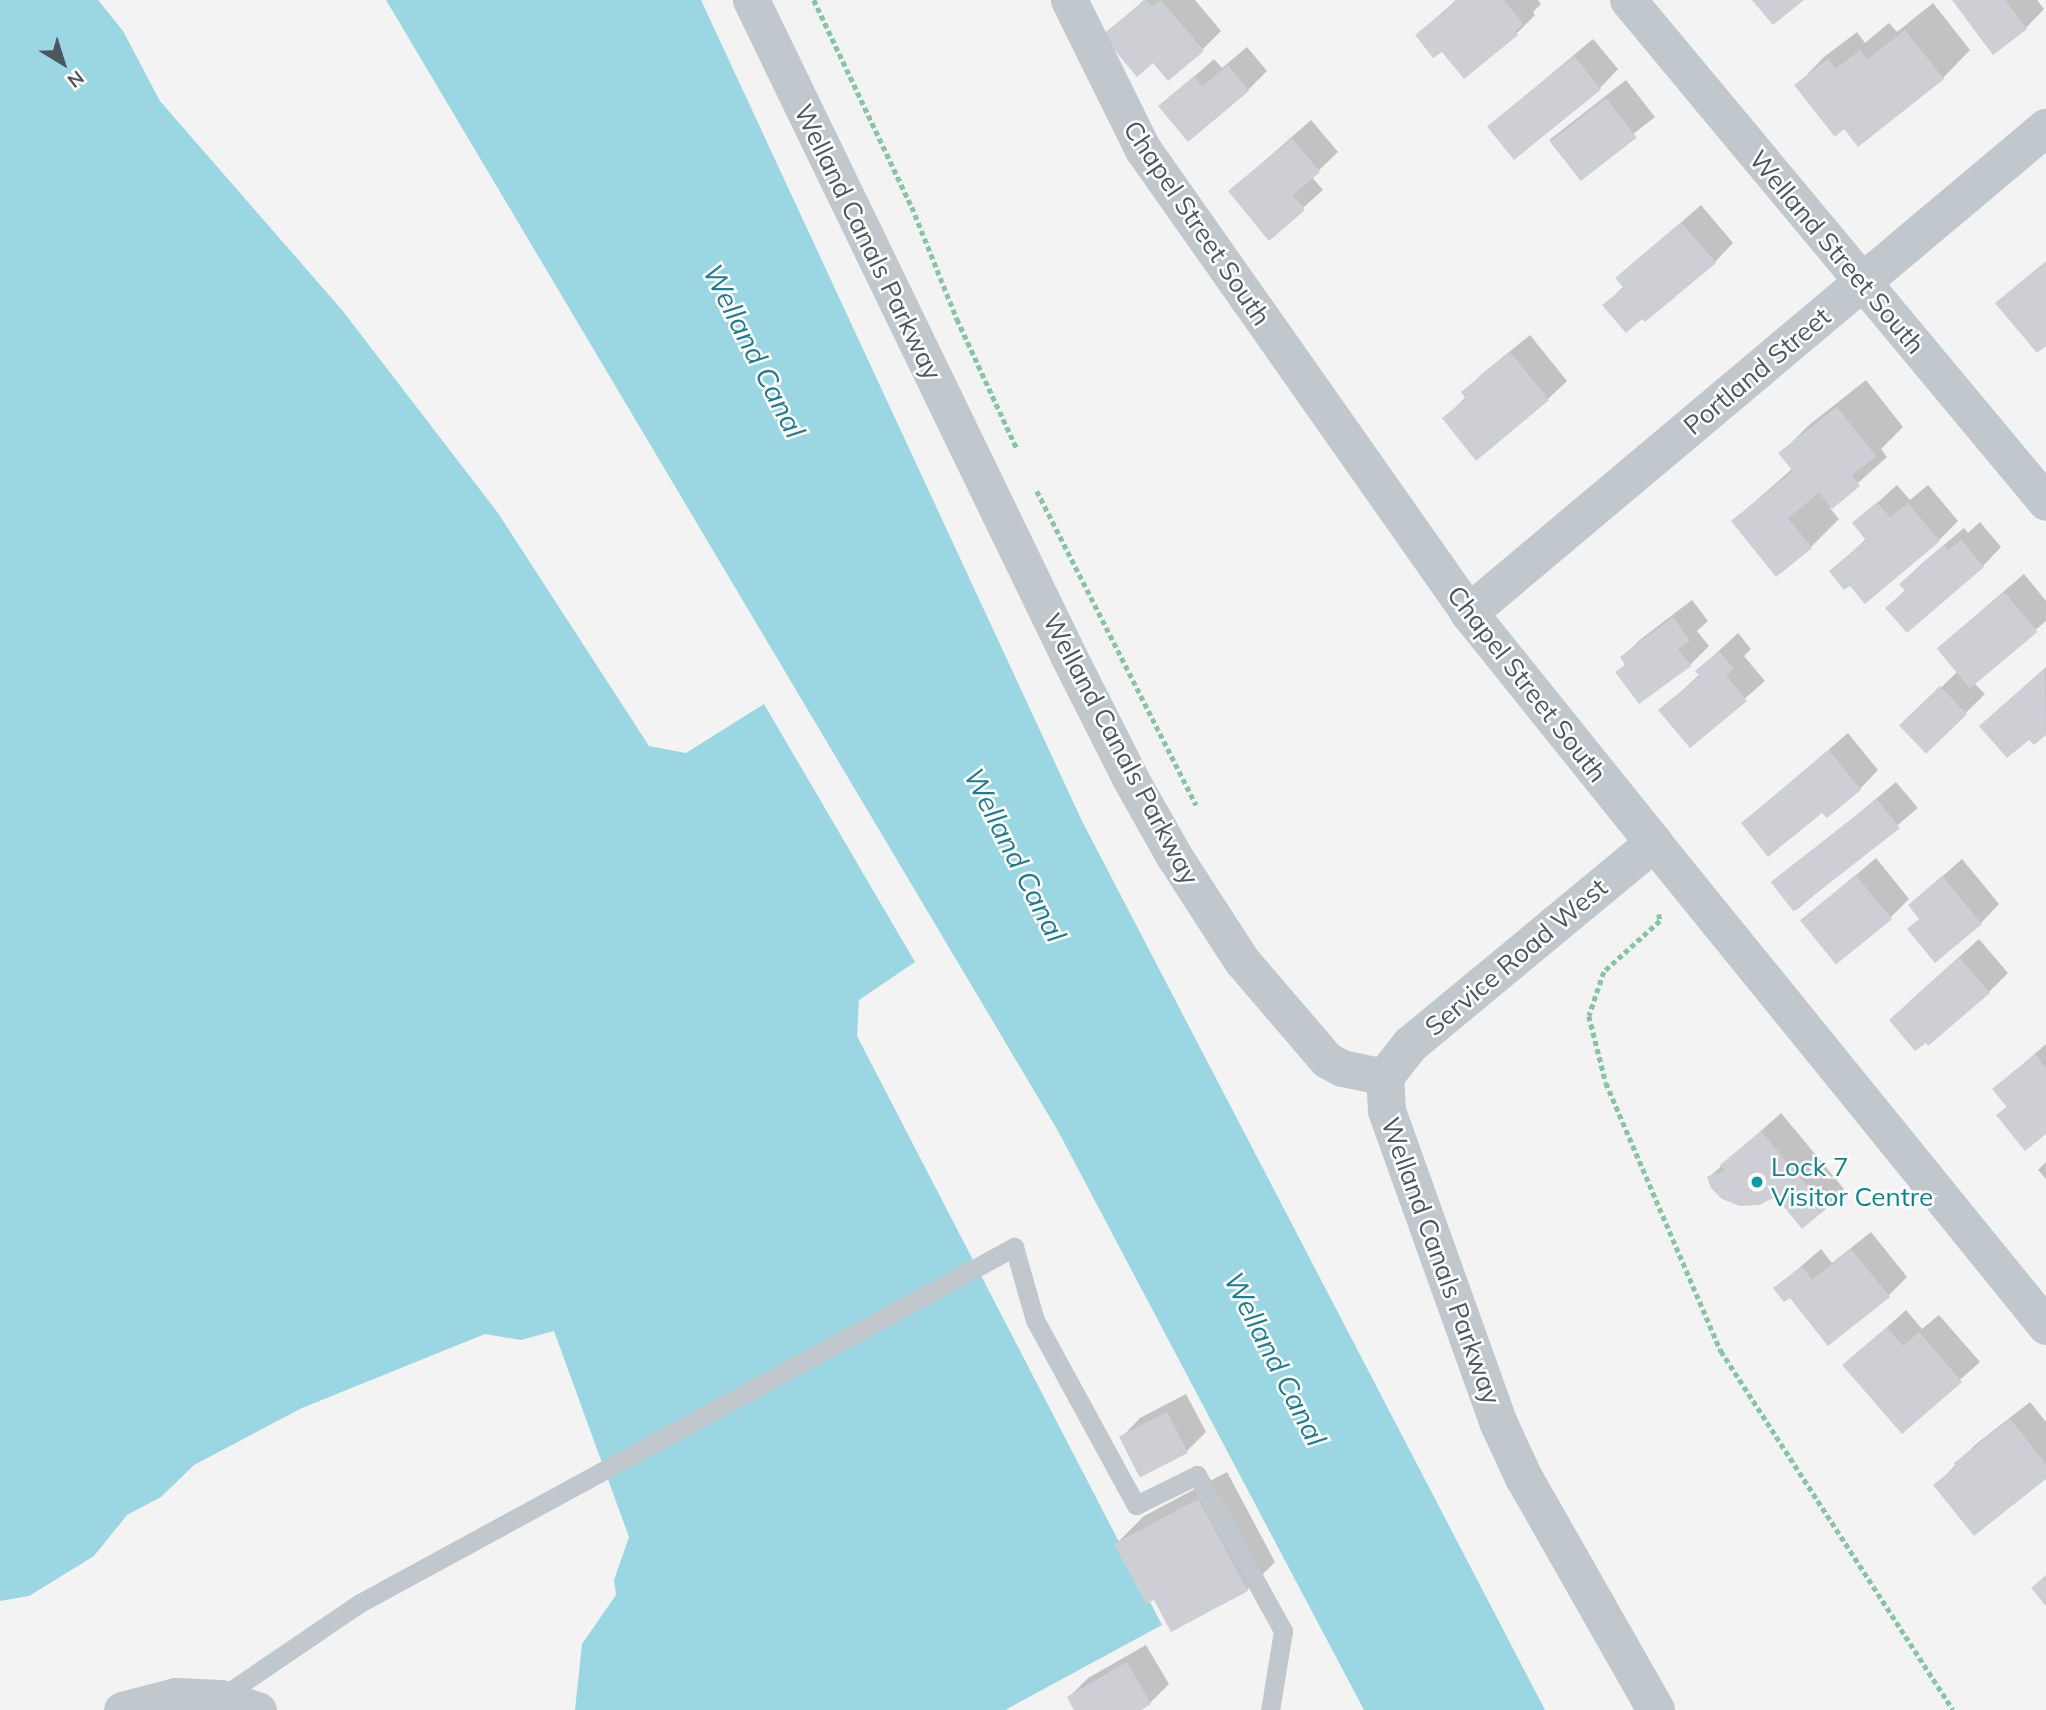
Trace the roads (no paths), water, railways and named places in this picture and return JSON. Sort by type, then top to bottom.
[{"type":"street","name":"Welland Canals Parkway","points":[[751,0],[1068,655],[1130,778],[1174,856],[1242,961],[1327,1060],[1342,1068],[1385,1077],[1383,1090],[1392,1130],[1499,1424],[1541,1510],[1656,1710]]},
{"type":"street","name":"Chapel Street South","points":[[1069,0],[1142,148],[1469,613],[2046,1326]]},
{"type":"street","name":"Welland Street South","points":[[1628,0],[2046,502]]},
{"type":"street","name":"Portland Street","points":[[1469,613],[2046,128]]},
{"type":"street","name":"Service Road West","points":[[1385,1077],[1410,1045],[1654,843]]},
{"type":"street","points":[[122,1710],[176,1696],[220,1698],[258,1710]]},
{"type":"lane","points":[[220,1698],[360,1604],[1014,1247],[1035,1320],[1136,1506],[1197,1475],[1224,1523],[1283,1631],[1270,1710]]},
{"type":"water","points":[[0,0],[98,0],[123,31],[160,101],[342,310],[498,513],[649,746],[686,753],[764,704],[915,962],[859,1000],[857,1036],[1162,1625],[1005,1710],[575,1710],[582,1644],[616,1595],[614,1580],[629,1537],[554,1331],[521,1340],[485,1334],[302,1408],[194,1465],[161,1497],[127,1515],[94,1556],[29,1596],[0,1601]]},
{"type":"water","name":"Welland Canal","points":[[386,0],[701,0],[1082,821],[1545,1710],[1364,1710],[1058,1131]]},
{"type":"place","name":"Lock 7 Visitor Centre","points":[[1757,1182]]}]
